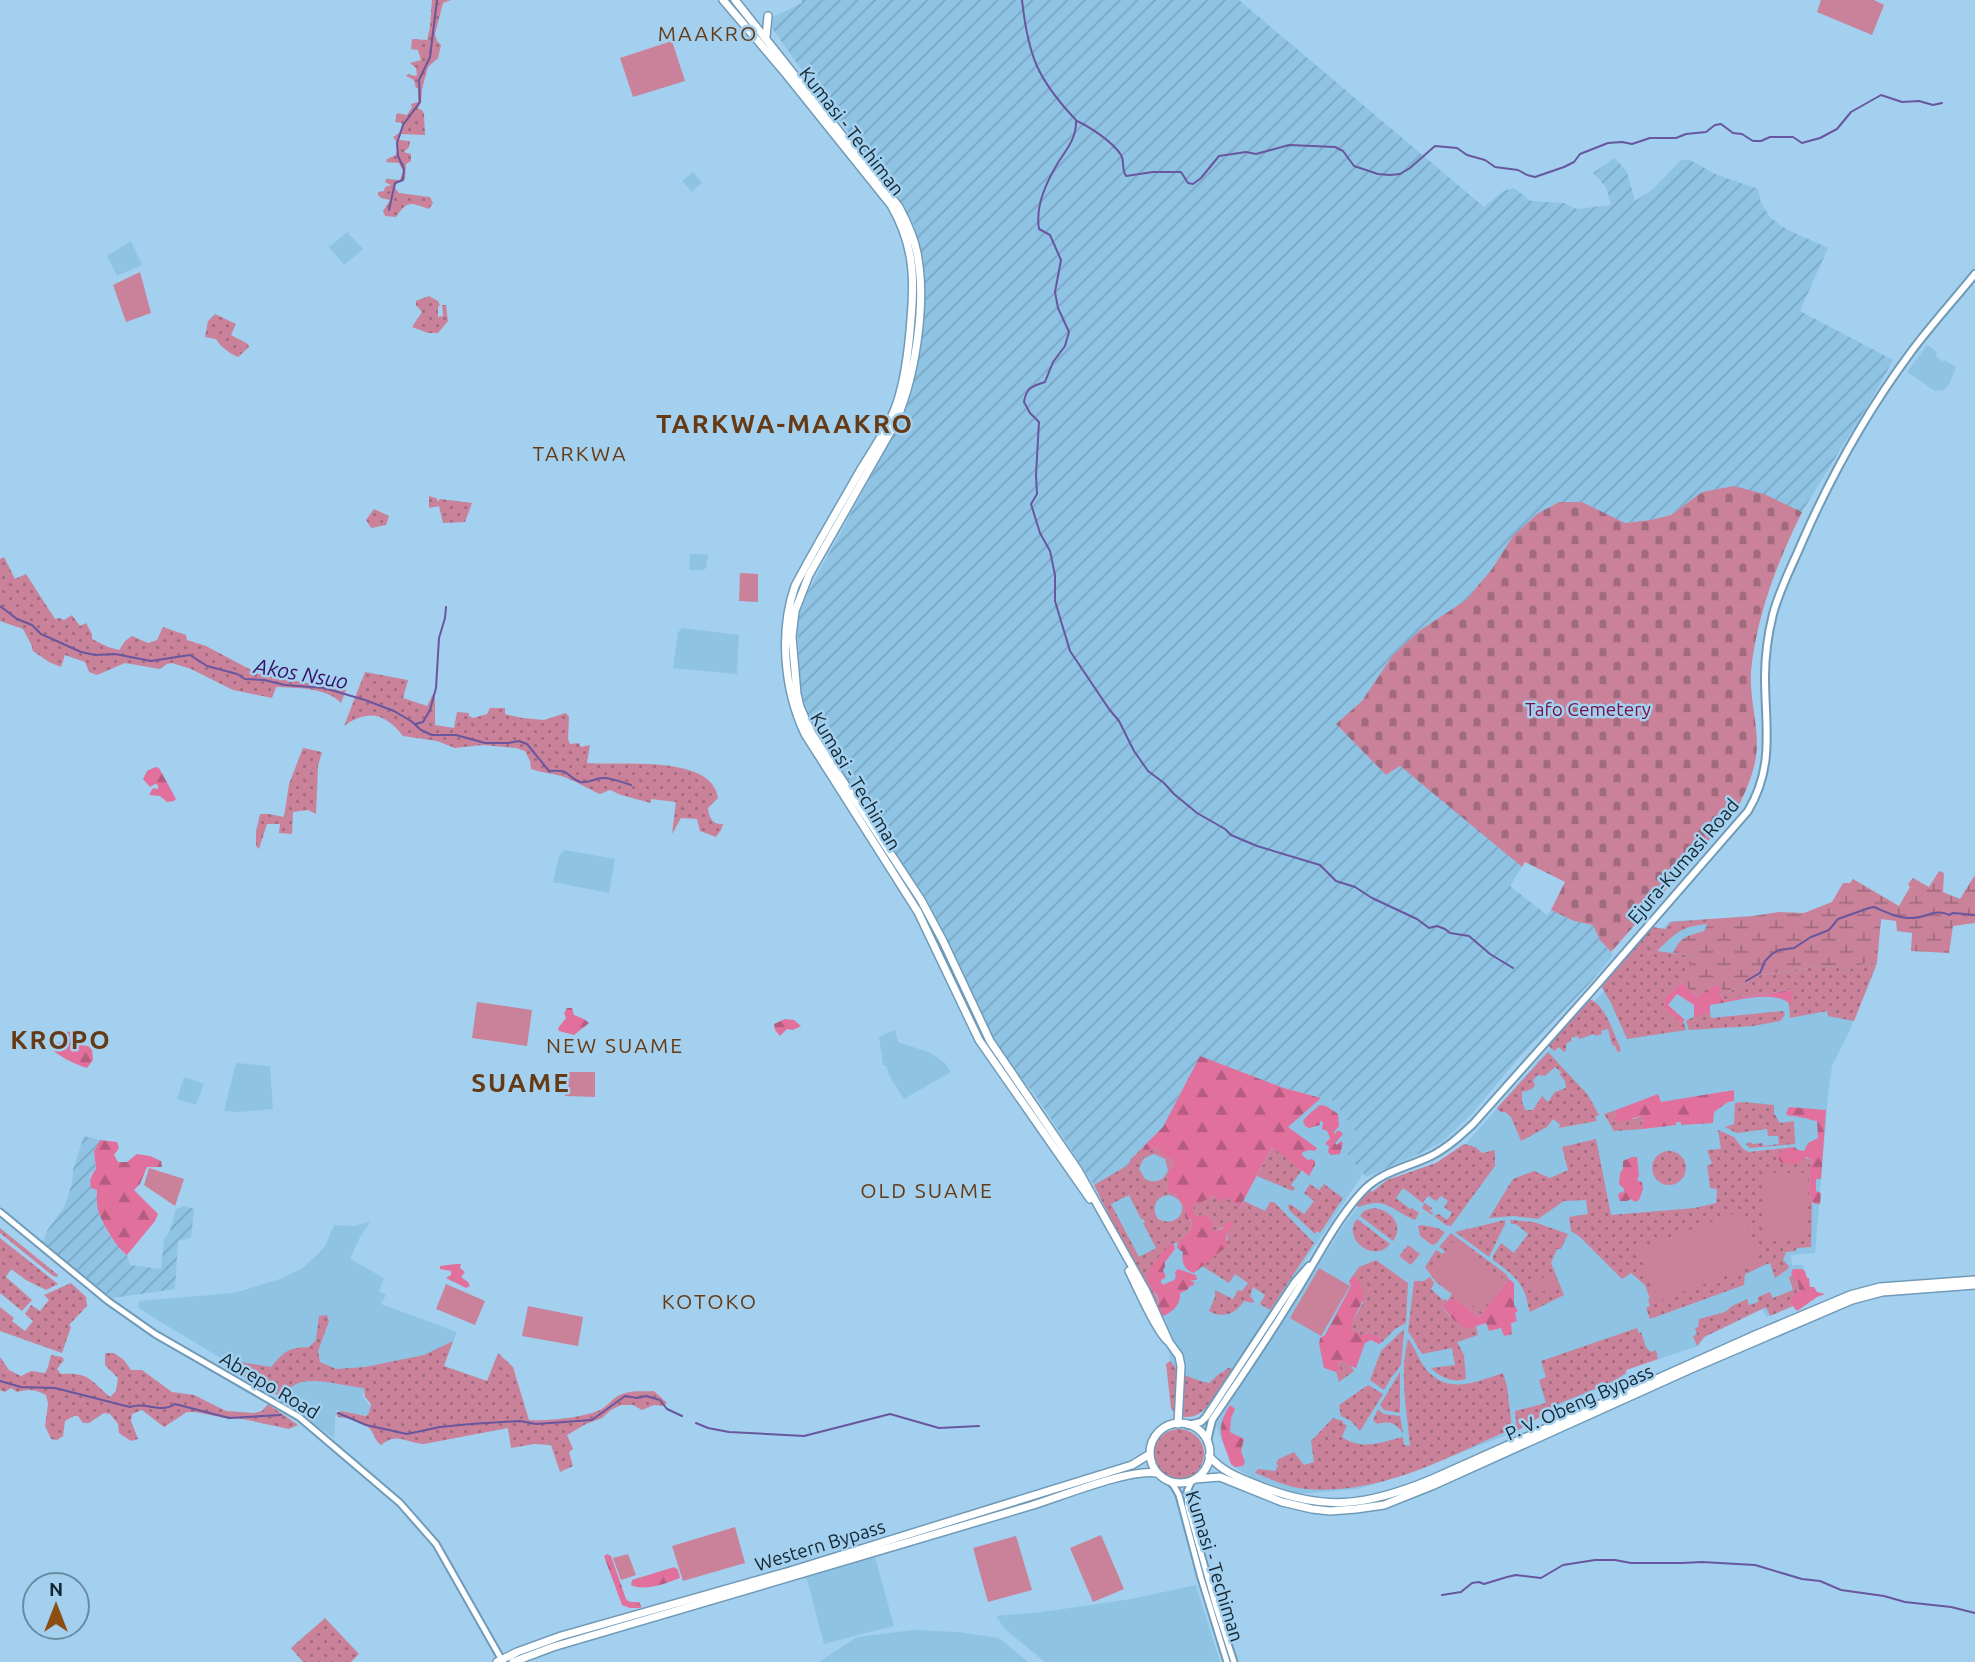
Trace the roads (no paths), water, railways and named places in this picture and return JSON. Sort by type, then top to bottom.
[{"type":"highway","name":"Kumasi - Techiman","points":[[723,0],[891,205],[908,244],[914,275],[908,358],[897,402],[879,439],[795,586],[790,601],[786,632],[789,684],[794,706],[805,734],[918,912],[979,1040],[1092,1202],[1157,1328],[1164,1339],[1170,1342]]},
{"type":"highway","points":[[735,0],[759,14],[766,37],[899,207],[913,237],[920,278],[920,304],[913,364],[902,408],[809,575],[794,611],[793,651],[800,707],[812,734],[925,907],[990,1041],[1078,1170],[1146,1291],[1179,1356],[1181,1366],[1178,1423]]},
{"type":"highway","points":[[759,14],[766,37]]},
{"type":"highway","name":"P. V. Obeng Bypass","points":[[1209,1456],[1231,1474],[1282,1495],[1328,1504],[1382,1498],[1869,1294],[1975,1283]]},
{"type":"highway","points":[[1178,1423],[1188,1425],[1202,1434],[1207,1441],[1207,1465],[1194,1479],[1181,1483],[1168,1481],[1157,1473],[1152,1465],[1150,1454],[1153,1440],[1167,1426],[1178,1423]]},
{"type":"highway","name":"P. V. Obeng Bypass","points":[[1194,1479],[1220,1477],[1276,1500],[1312,1509],[1368,1508],[1402,1499],[1552,1428]]},
{"type":"highway","name":"Western Bypass","points":[[513,1662],[553,1647],[1010,1508],[1132,1465],[1150,1454]]},
{"type":"highway","name":"Western Bypass","points":[[500,1661],[531,1646],[561,1636],[1141,1472],[1157,1473]]},
{"type":"main road","name":"Ejura-Kumasi Road","points":[[1313,1263],[1346,1213],[1371,1183],[1397,1168],[1441,1151],[1473,1124],[1748,811],[1758,792],[1766,765],[1767,653],[1774,613],[1788,573],[1823,497],[1860,429],[1913,350],[1975,274]]},
{"type":"main road","name":"Abrepo Road","points":[[0,1212],[108,1301],[155,1334],[299,1417],[400,1503],[436,1544],[500,1661]]},
{"type":"main road","points":[[1188,1425],[1201,1422],[1206,1417],[1301,1274],[1313,1263]]},
{"type":"main road","points":[[1207,1441],[1212,1420],[1290,1303],[1313,1263]]},
{"type":"main road","name":"Kumasi - Techiman","points":[[1194,1479],[1187,1492],[1188,1507],[1213,1600],[1234,1662]]},
{"type":"main road","name":"Kumasi - Techiman","points":[[1168,1481],[1180,1495],[1201,1578],[1227,1662]]},
{"type":"waterway","points":[[389,210],[395,183],[403,180],[404,169],[398,156],[397,143],[403,125],[420,102],[419,80],[430,57],[437,0]]},
{"type":"waterway","points":[[1022,0],[1027,36],[1043,79],[1076,120],[1071,142],[1046,185],[1038,220],[1039,229],[1050,235],[1061,260],[1055,292],[1058,308],[1069,332],[1065,346],[1053,362],[1045,382],[1030,388],[1024,402],[1039,422],[1037,494],[1031,504],[1040,533],[1050,551],[1055,575],[1055,601],[1070,651],[1119,721],[1148,771],[1197,813],[1231,835],[1257,846],[1320,865],[1336,881],[1355,887],[1429,928],[1437,926],[1450,933],[1469,936],[1490,954],[1513,968]]},
{"type":"waterway","points":[[1077,121],[1113,145],[1122,158],[1126,176],[1181,172],[1188,183],[1193,184],[1219,156],[1246,152],[1256,154],[1289,145],[1335,147],[1343,151],[1354,166],[1390,175],[1400,174],[1410,168],[1435,146],[1457,148],[1495,167],[1518,170],[1535,177],[1564,167],[1574,162],[1580,154],[1608,143],[1632,144],[1650,138],[1676,138],[1706,132],[1721,124],[1733,133],[1742,134],[1753,141],[1770,137],[1793,137],[1802,143],[1837,129],[1851,112],[1881,95],[1902,102],[1919,101],[1933,105],[1942,103]]},
{"type":"waterway","name":"Akos Nsuo","points":[[0,606],[17,619],[32,625],[41,634],[81,652],[95,655],[115,654],[151,661],[190,655],[207,666],[237,674],[245,679],[324,688],[365,700],[394,711],[432,735],[456,735],[485,743],[519,741],[527,744],[549,771],[565,772],[580,782],[606,778],[631,785]]},
{"type":"waterway","points":[[415,724],[423,722],[430,710],[436,688],[439,638],[446,607]]},
{"type":"waterway","points":[[1746,981],[1760,973],[1765,961],[1772,954],[1794,948],[1829,930],[1838,919],[1869,908],[1874,907],[1907,918],[1935,913],[1975,915]]},
{"type":"waterway","points":[[0,1381],[21,1387],[55,1388],[130,1407],[142,1405],[164,1408],[175,1404],[229,1418],[281,1415]]},
{"type":"waterway","points":[[338,1413],[366,1425],[407,1434],[471,1424],[520,1421],[536,1424],[592,1420],[625,1396],[646,1396],[660,1400],[667,1409],[682,1416]]},
{"type":"waterway","points":[[696,1423],[729,1432],[804,1436],[890,1414],[939,1428],[979,1426]]},
{"type":"waterway","points":[[1442,1595],[1461,1592],[1472,1583],[1484,1584],[1516,1575],[1541,1578],[1563,1565],[1595,1560],[1631,1563],[1702,1562],[1755,1565],[1802,1579],[1820,1581],[1841,1590],[1975,1613]]},
{"type":"district","name":"MAAKRO","points":[[708,34]]},
{"type":"district","name":"TARKWA-MAAKRO","points":[[785,424]]},
{"type":"district","name":"TARKWA","points":[[580,454]]},
{"type":"district","name":"KROPO","points":[[61,1040]]},
{"type":"district","name":"NEW SUAME","points":[[615,1046]]},
{"type":"district","name":"SUAME","points":[[521,1083]]},
{"type":"district","name":"OLD SUAME","points":[[927,1191]]},
{"type":"district","name":"KOTOKO","points":[[710,1302]]},
{"type":"park label","name":"Tafo Cemetery","points":[[1588,709]]}]
